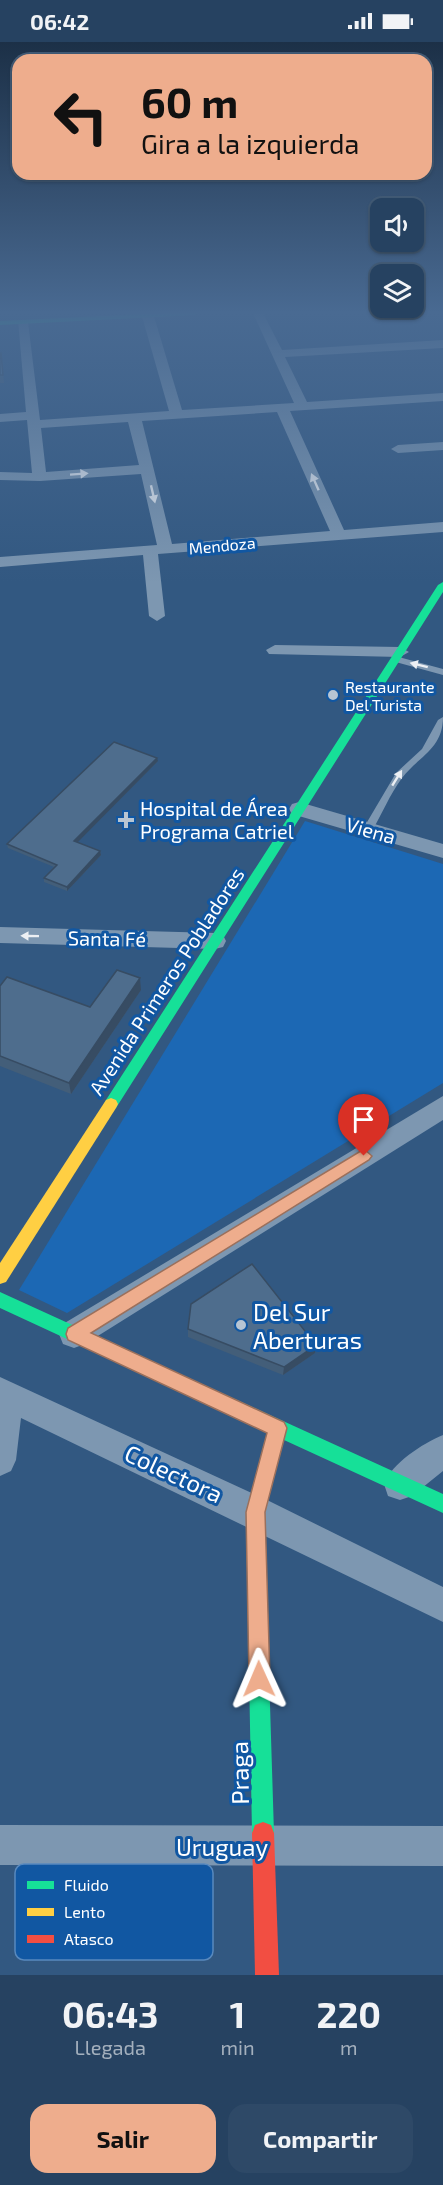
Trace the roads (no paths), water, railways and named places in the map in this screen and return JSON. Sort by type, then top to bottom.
[{"type":"street","points":[[31,403],[40,477]]},
{"type":"street","points":[[173,403],[176,414]]},
{"type":"street","points":[[0,418],[33,420],[134,417],[346,403]]},
{"type":"street","points":[[282,408],[339,535]]},
{"type":"street","points":[[134,417],[147,469],[158,550],[157,616]]},
{"type":"street","points":[[398,449],[443,446]]},
{"type":"street","points":[[0,476],[40,477],[147,469]]},
{"type":"street","name":"Mendoza","points":[[0,562],[443,527]]},
{"type":"street","name":"Avenida Primeros Pobladores","points":[[0,1277],[443,585]]},
{"type":"street","points":[[275,651],[398,656]]},
{"type":"street","name":"Viena","points":[[299,809],[443,850]]},
{"type":"street","name":"Santa Fé","points":[[0,935],[215,941]]},
{"type":"street","points":[[74,1334],[443,1107]]},
{"type":"street","points":[[0,1300],[443,1504]]},
{"type":"street","points":[[0,1461],[4,1394]]},
{"type":"street","name":"Colectora","points":[[4,1394],[255,1512],[443,1605]]},
{"type":"street","name":"Praga","points":[[267,1975],[255,1512],[278,1428]]},
{"type":"street","points":[[400,1484],[443,1451]]},
{"type":"street","name":"Uruguay","points":[[0,1845],[443,1846]]},
{"type":"lane","points":[[398,656],[443,672]]},
{"type":"lane","points":[[368,829],[399,775],[426,751],[443,720]]},
{"type":"place","name":"Restaurante Del Turista","points":[[333,695]]},
{"type":"place","name":"Hospital de Área Programa Catriel","points":[[126,820]]},
{"type":"place","name":"Del Sur Aberturas","points":[[241,1325]]}]
